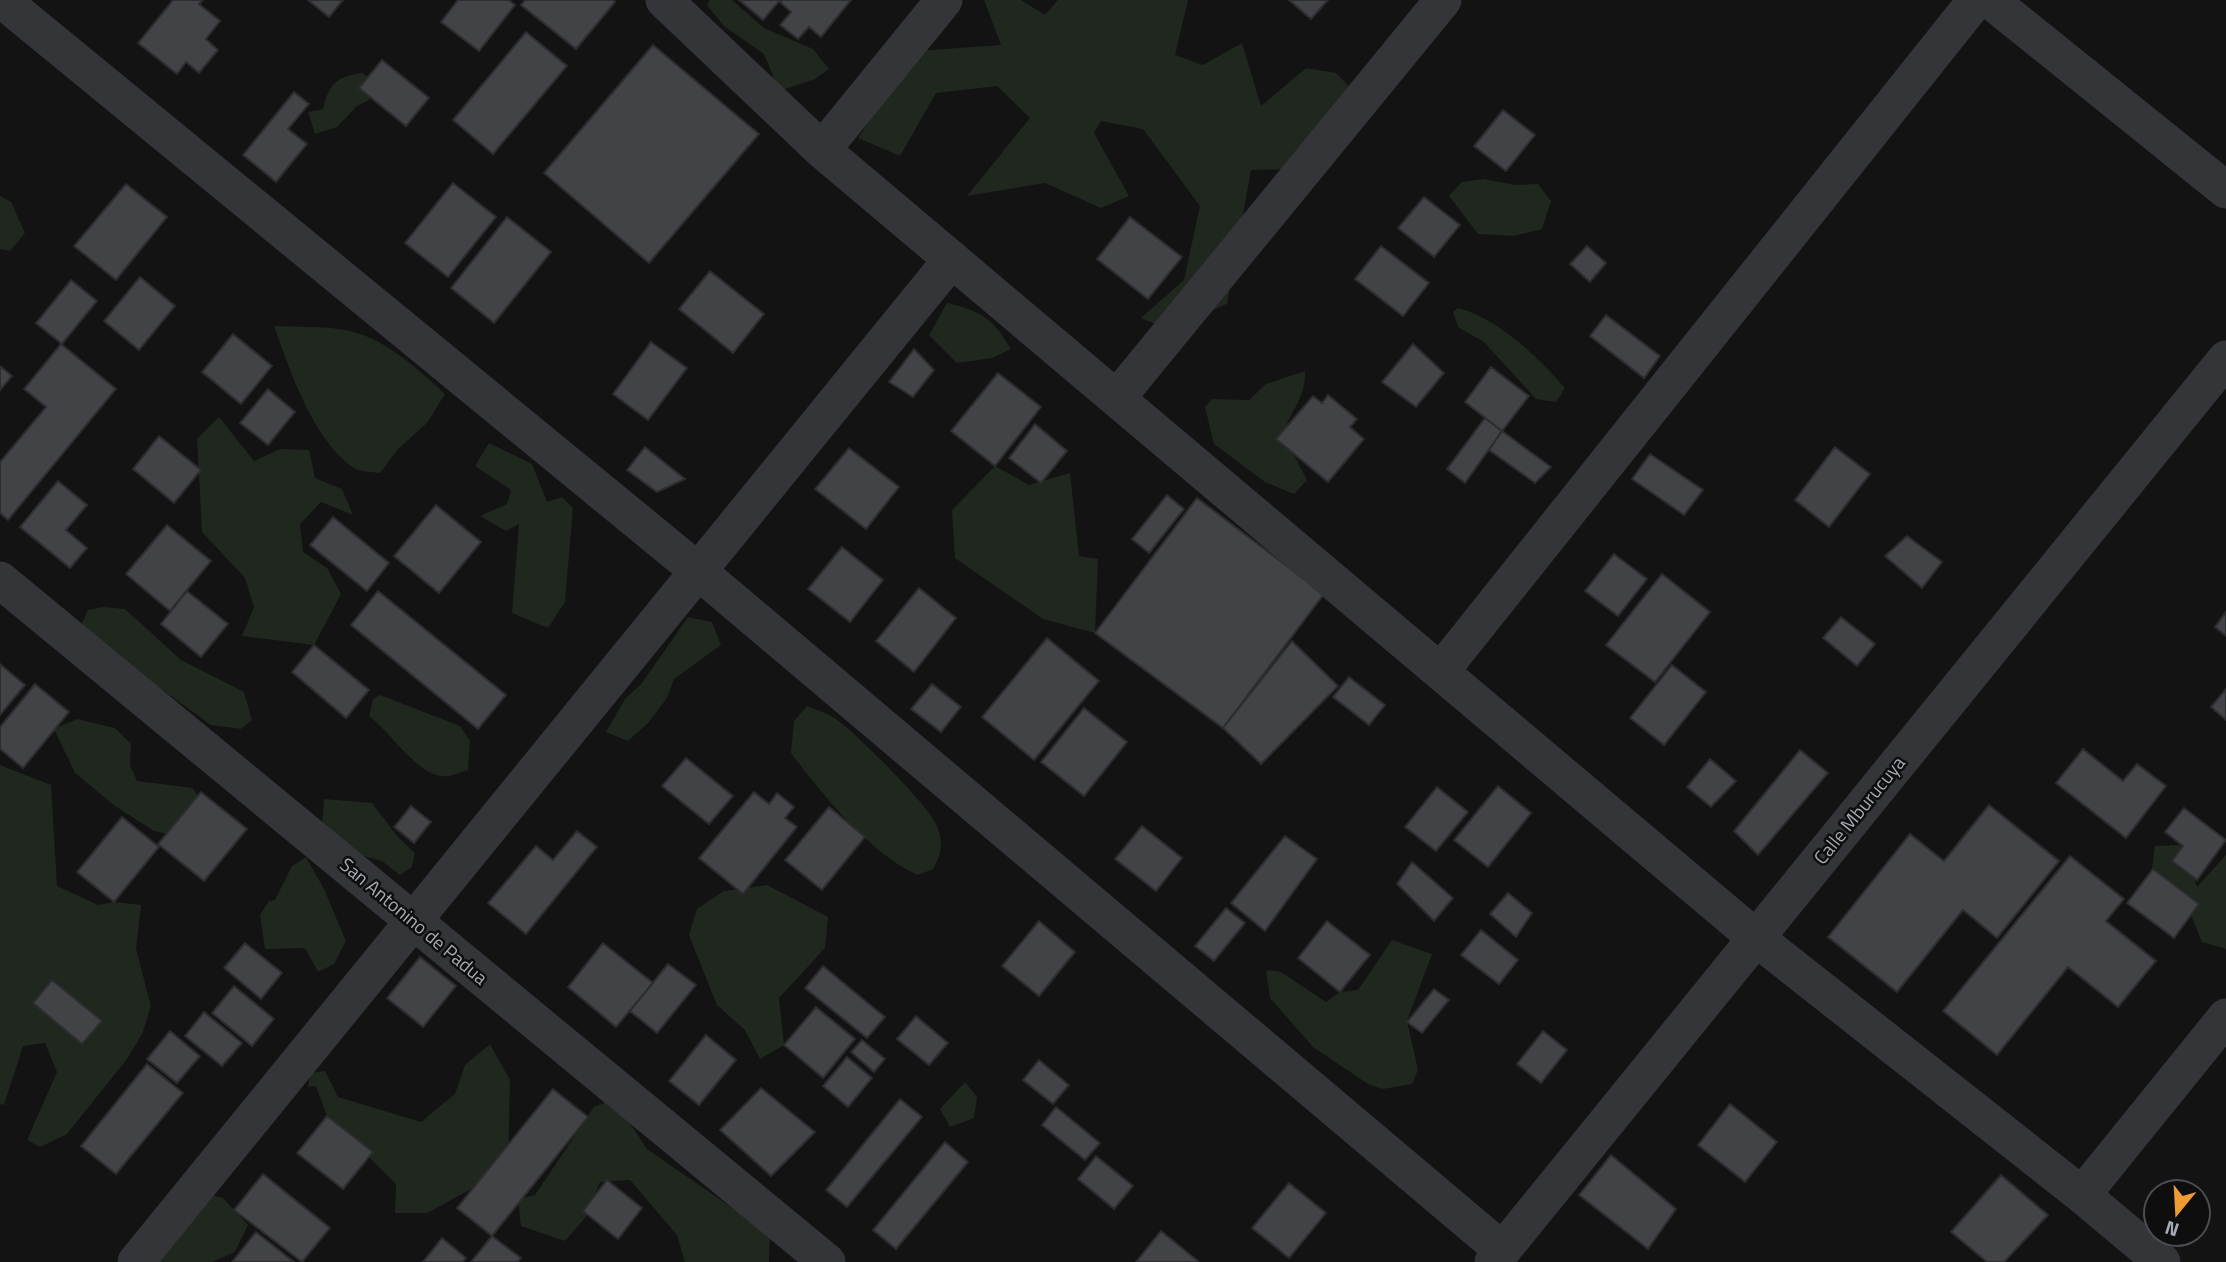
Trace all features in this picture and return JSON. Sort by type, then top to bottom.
[{"type":"street","points":[[2,0],[698,570],[1497,1256]]},
{"type":"street","points":[[664,0],[822,150],[1756,937],[2082,1195],[2162,1262]]},
{"type":"street","points":[[822,150],[944,0]]},
{"type":"street","points":[[1117,398],[1443,0]]},
{"type":"street","points":[[1441,671],[1976,0]]},
{"type":"street","points":[[1990,0],[2226,190]]},
{"type":"street","points":[[135,1262],[952,259]]},
{"type":"street","name":"Calle Mburucuya","points":[[1497,1256],[2226,359]]},
{"type":"street","name":"San Antonino de Padua","points":[[0,580],[817,1259]]},
{"type":"street","points":[[2082,1195],[2226,1017]]},
{"type":"shaded area","points":[[710,0],[732,0],[764,28],[813,49],[829,69],[815,79],[779,91],[764,54],[724,26],[707,5]]},
{"type":"shaded area","points":[[984,0],[1021,0],[1045,15],[1058,0],[1188,0],[1175,55],[1203,65],[1242,43],[1261,106],[1306,68],[1336,73],[1371,109],[1330,168],[1251,170],[1227,304],[1167,329],[1141,318],[1184,280],[1200,206],[1143,129],[1101,121],[1094,133],[1129,196],[1101,208],[1045,183],[967,196],[1030,118],[997,86],[936,93],[900,156],[858,138],[916,51],[1001,45]]},
{"type":"shaded area","points":[[362,73],[376,83],[369,100],[357,106],[337,127],[315,134],[308,112],[323,109],[328,93],[335,83]]},
{"type":"shaded area","points":[[1484,179],[1515,185],[1538,184],[1551,201],[1542,229],[1514,236],[1478,234],[1449,196],[1462,182]]},
{"type":"shaded area","points":[[0,196],[11,202],[25,233],[10,251],[0,249]]},
{"type":"shaded area","points":[[947,303],[978,313],[992,323],[1011,349],[992,358],[957,363],[929,335]]},
{"type":"shaded area","points":[[1458,308],[1503,330],[1543,364],[1565,388],[1556,402],[1536,399],[1484,342],[1458,327],[1453,312]]},
{"type":"shaded area","points":[[274,326],[345,330],[373,339],[399,355],[445,394],[427,423],[398,449],[380,473],[357,469],[339,456],[315,423]]},
{"type":"shaded area","points":[[1305,371],[1301,396],[1283,434],[1307,480],[1294,494],[1265,482],[1214,444],[1205,407],[1212,399],[1249,400],[1266,384]]},
{"type":"shaded area","points":[[219,417],[254,461],[280,449],[309,450],[315,478],[342,489],[353,515],[321,502],[300,524],[303,552],[327,568],[341,594],[314,645],[242,636],[254,607],[245,578],[202,532],[197,439]]},
{"type":"shaded area","points":[[489,443],[532,464],[547,502],[562,497],[573,508],[565,602],[548,628],[512,613],[519,524],[506,531],[480,516],[507,504],[511,490],[475,466]]},
{"type":"shaded area","points":[[995,466],[1029,485],[1070,473],[1079,556],[1098,559],[1095,633],[1043,619],[955,558],[952,510]]},
{"type":"shaded area","points":[[103,607],[125,609],[181,660],[244,692],[252,720],[241,729],[211,725],[160,688],[102,664],[82,623],[88,610]]},
{"type":"shaded area","points":[[688,617],[712,622],[721,645],[674,679],[667,698],[648,723],[628,741],[606,732],[625,699],[642,683]]},
{"type":"shaded area","points":[[380,695],[460,726],[470,741],[468,770],[451,776],[441,776],[422,768],[369,716],[373,699]]},
{"type":"shaded area","points":[[807,706],[829,715],[845,726],[920,801],[939,830],[940,853],[933,869],[918,875],[883,853],[848,822],[803,769],[791,753],[794,721]]},
{"type":"shaded area","points":[[77,719],[115,728],[131,744],[130,765],[137,781],[193,788],[204,808],[188,838],[154,831],[115,806],[75,773],[54,729]]},
{"type":"shaded area","points":[[0,765],[51,785],[57,886],[98,905],[114,902],[141,905],[136,949],[151,1006],[142,1034],[127,1059],[67,1134],[40,1147],[27,1140],[57,1072],[45,1043],[23,1046],[4,1105],[0,1104]]},
{"type":"shaded area","points":[[324,799],[372,803],[398,837],[415,853],[412,867],[400,875],[382,861],[360,855],[322,826]]},
{"type":"shaded area","points":[[2180,845],[2186,853],[2197,887],[2226,855],[2226,949],[2202,942],[2184,898],[2152,868],[2155,846]]},
{"type":"shaded area","points":[[306,857],[324,889],[346,941],[334,964],[318,972],[305,948],[265,949],[260,915],[269,901],[275,900],[292,866]]},
{"type":"shaded area","points":[[767,885],[828,917],[825,948],[779,998],[784,1045],[760,1059],[745,1030],[717,1005],[689,935],[697,909],[724,891]]},
{"type":"shaded area","points":[[1392,940],[1432,954],[1407,1021],[1418,1070],[1412,1084],[1383,1089],[1368,1084],[1313,1047],[1270,998],[1266,970],[1281,972],[1326,1002],[1340,992],[1358,990]]},
{"type":"shaded area","points":[[490,1044],[510,1080],[508,1169],[427,1213],[395,1213],[396,1184],[327,1116],[316,1086],[308,1087],[310,1073],[325,1071],[338,1097],[421,1122],[455,1094],[465,1065]]},
{"type":"shaded area","points":[[965,1082],[977,1097],[974,1118],[950,1127],[940,1109]]},
{"type":"shaded area","points":[[614,1099],[647,1149],[770,1234],[769,1262],[685,1262],[677,1235],[630,1180],[600,1182],[585,1218],[565,1241],[521,1226],[518,1199],[535,1195],[594,1107]]},
{"type":"shaded area","points":[[189,1190],[223,1198],[248,1225],[235,1252],[212,1262],[142,1262]]},
{"type":"building","points":[[173,0],[203,0],[199,4],[220,21],[206,39],[218,50],[199,73],[186,62],[177,74],[138,43]]},
{"type":"building","points":[[308,0],[343,0],[329,17]]},
{"type":"building","points":[[458,0],[509,0],[515,5],[479,51],[441,22]]},
{"type":"building","points":[[525,0],[615,2],[576,49],[521,5]]},
{"type":"building","points":[[739,0],[780,0],[763,20]]},
{"type":"building","points":[[851,0],[821,37],[809,27],[798,39],[780,25],[791,12],[780,2]]},
{"type":"building","points":[[1289,0],[1328,0],[1311,19]]},
{"type":"building","points":[[526,32],[567,66],[493,154],[453,120]]},
{"type":"building","points":[[653,45],[759,134],[649,263],[544,173]]},
{"type":"building","points":[[382,60],[429,98],[406,126],[359,88]]},
{"type":"building","points":[[294,92],[309,104],[288,129],[307,144],[276,182],[243,155]]},
{"type":"building","points":[[1503,110],[1535,135],[1506,171],[1474,146]]},
{"type":"building","points":[[453,183],[496,217],[448,277],[405,243]]},
{"type":"building","points":[[126,184],[167,217],[116,280],[74,246]]},
{"type":"building","points":[[1424,197],[1460,225],[1434,257],[1398,228]]},
{"type":"building","points":[[507,217],[551,252],[494,323],[451,288]]},
{"type":"building","points":[[1130,217],[1182,257],[1148,299],[1097,259]]},
{"type":"building","points":[[1381,246],[1429,283],[1403,316],[1355,279]]},
{"type":"building","points":[[1587,246],[1606,263],[1590,282],[1570,264]]},
{"type":"building","points":[[710,271],[764,314],[733,353],[679,309]]},
{"type":"building","points":[[140,277],[175,306],[139,350],[104,321]]},
{"type":"building","points":[[71,280],[97,301],[62,344],[36,323]]},
{"type":"building","points":[[1606,315],[1660,356],[1644,378],[1590,336]]},
{"type":"building","points":[[233,334],[272,366],[241,404],[202,372]]},
{"type":"building","points":[[651,342],[687,368],[648,420],[613,394]]},
{"type":"building","points":[[61,344],[116,389],[8,520],[0,513],[0,462],[46,407],[24,389]]},
{"type":"building","points":[[1413,344],[1444,373],[1416,407],[1382,382]]},
{"type":"building","points":[[914,349],[934,370],[913,397],[889,382]]},
{"type":"building","points":[[0,366],[12,376],[0,390]]},
{"type":"building","points":[[1491,367],[1529,396],[1502,431],[1465,402]]},
{"type":"building","points":[[998,373],[1041,407],[995,466],[951,431]]},
{"type":"building","points":[[268,389],[295,412],[268,445],[240,423]]},
{"type":"building","points":[[1328,395],[1357,419],[1350,427],[1364,439],[1328,482],[1276,439],[1313,396],[1322,403]]},
{"type":"building","points":[[1485,418],[1502,431],[1465,483],[1447,469]]},
{"type":"building","points":[[1035,424],[1067,451],[1041,483],[1009,458]]},
{"type":"building","points":[[1502,431],[1551,467],[1535,483],[1489,450]]},
{"type":"building","points":[[159,436],[201,470],[174,503],[133,469]]},
{"type":"building","points":[[645,447],[685,479],[657,492],[627,470]]},
{"type":"building","points":[[1835,447],[1870,474],[1829,527],[1795,500]]},
{"type":"building","points":[[849,448],[899,487],[866,529],[815,489]]},
{"type":"building","points":[[1650,454],[1703,490],[1684,515],[1632,479]]},
{"type":"building","points":[[58,481],[87,505],[66,530],[87,548],[70,568],[20,527]]},
{"type":"building","points":[[1167,495],[1184,509],[1149,553],[1132,539]]},
{"type":"building","points":[[1197,498],[1324,594],[1223,728],[1095,633]]},
{"type":"building","points":[[436,505],[481,542],[439,593],[394,556]]},
{"type":"building","points":[[333,517],[389,563],[367,591],[310,545]]},
{"type":"building","points":[[167,525],[211,561],[170,611],[126,574]]},
{"type":"building","points":[[1907,536],[1942,562],[1922,588],[1885,556]]},
{"type":"building","points":[[842,547],[883,580],[850,622],[808,589]]},
{"type":"building","points":[[1614,554],[1647,579],[1618,616],[1585,591]]},
{"type":"building","points":[[1662,574],[1710,612],[1655,682],[1606,645]]},
{"type":"building","points":[[919,588],[956,618],[914,672],[876,641]]},
{"type":"building","points":[[187,591],[228,624],[201,657],[161,624]]},
{"type":"building","points":[[378,591],[506,695],[478,729],[351,625]]},
{"type":"building","points":[[2226,612],[2226,636],[2215,627]]},
{"type":"building","points":[[1841,617],[1875,644],[1857,666],[1823,638]]},
{"type":"building","points":[[1047,638],[1099,681],[1034,760],[982,717]]},
{"type":"building","points":[[1292,641],[1338,686],[1261,764],[1223,728]]},
{"type":"building","points":[[314,645],[369,690],[346,718],[292,672]]},
{"type":"building","points":[[0,664],[25,685],[0,715]]},
{"type":"building","points":[[1672,665],[1706,692],[1664,745],[1630,718]]},
{"type":"building","points":[[1349,677],[1385,705],[1369,725],[1333,697]]},
{"type":"building","points":[[35,684],[69,712],[23,768],[0,749],[0,727]]},
{"type":"building","points":[[932,684],[961,707],[941,732],[911,709]]},
{"type":"building","points":[[2226,689],[2226,720],[2211,707]]},
{"type":"building","points":[[1084,708],[1127,742],[1084,796],[1041,762]]},
{"type":"building","points":[[2083,749],[2123,781],[2137,764],[2166,786],[2126,838],[2056,783]]},
{"type":"building","points":[[1800,750],[1828,773],[1758,855],[1734,831]]},
{"type":"building","points":[[686,758],[733,796],[709,824],[662,786]]},
{"type":"building","points":[[1710,759],[1736,781],[1711,807],[1687,787]]},
{"type":"building","points":[[1498,786],[1531,813],[1488,867],[1454,840]]},
{"type":"building","points":[[1437,787],[1468,812],[1436,851],[1405,827]]},
{"type":"building","points":[[201,792],[247,829],[204,881],[158,844]]},
{"type":"building","points":[[754,792],[769,804],[777,793],[794,807],[785,818],[797,827],[743,894],[699,858]]},
{"type":"building","points":[[1989,805],[2059,861],[1997,938],[1963,910],[1897,992],[1828,937],[1910,834],[1944,861]]},
{"type":"building","points":[[411,806],[431,822],[414,843],[394,827]]},
{"type":"building","points":[[829,807],[865,837],[822,890],[785,860]]},
{"type":"building","points":[[2184,808],[2226,840],[2197,880],[2172,861],[2183,846],[2165,832]]},
{"type":"building","points":[[122,817],[159,847],[114,902],[77,872]]},
{"type":"building","points":[[1142,826],[1182,858],[1156,891],[1115,859]]},
{"type":"building","points":[[577,831],[597,847],[526,934],[488,903],[536,846],[553,860]]},
{"type":"building","points":[[1285,836],[1317,859],[1265,931],[1231,903]]},
{"type":"building","points":[[2070,856],[2124,899],[2106,921],[2156,961],[2118,1007],[2068,967],[1997,1055],[1943,1011]]},
{"type":"building","points":[[1412,862],[1453,898],[1434,921],[1397,884]]},
{"type":"building","points":[[2153,869],[2199,904],[2174,938],[2127,903]]},
{"type":"building","points":[[1508,893],[1532,913],[1516,937],[1490,914]]},
{"type":"building","points":[[1226,908],[1245,923],[1214,961],[1195,946]]},
{"type":"building","points":[[1039,921],[1075,952],[1039,996],[1002,966]]},
{"type":"building","points":[[1327,921],[1370,955],[1340,992],[1298,958]]},
{"type":"building","points":[[1481,930],[1518,960],[1499,984],[1461,955]]},
{"type":"building","points":[[245,943],[282,973],[261,999],[224,968]]},
{"type":"building","points":[[603,943],[653,983],[616,1027],[568,987]]},
{"type":"building","points":[[420,957],[456,986],[423,1027],[387,998]]},
{"type":"building","points":[[668,964],[696,985],[657,1033],[630,1011]]},
{"type":"building","points":[[823,966],[885,1017],[867,1038],[805,988]]},
{"type":"building","points":[[52,980],[102,1021],[82,1044],[33,1003]]},
{"type":"building","points":[[234,986],[274,1019],[252,1046],[212,1013]]},
{"type":"building","points":[[1434,989],[1449,1000],[1422,1033],[1407,1022]]},
{"type":"building","points":[[816,1007],[855,1039],[823,1078],[784,1045]]},
{"type":"building","points":[[204,1012],[242,1043],[222,1066],[185,1036]]},
{"type":"building","points":[[916,1016],[948,1043],[929,1065],[897,1039]]},
{"type":"building","points":[[170,1031],[200,1056],[177,1083],[147,1059]]},
{"type":"building","points":[[1543,1031],[1567,1050],[1541,1083],[1517,1064]]},
{"type":"building","points":[[706,1035],[736,1060],[699,1105],[669,1081]]},
{"type":"building","points":[[862,1040],[885,1059],[874,1072],[851,1052]]},
{"type":"building","points":[[847,1057],[872,1078],[848,1107],[823,1086]]},
{"type":"building","points":[[1039,1060],[1069,1085],[1053,1104],[1023,1080]]},
{"type":"building","points":[[147,1064],[183,1093],[116,1174],[81,1146]]},
{"type":"building","points":[[761,1088],[815,1132],[771,1176],[720,1130]]},
{"type":"building","points":[[553,1089],[588,1117],[492,1236],[457,1208]]},
{"type":"building","points":[[900,1099],[922,1117],[847,1207],[826,1190]]},
{"type":"building","points":[[1730,1104],[1777,1142],[1745,1182],[1698,1145]]},
{"type":"building","points":[[1056,1107],[1100,1143],[1085,1160],[1042,1125]]},
{"type":"building","points":[[327,1116],[373,1152],[343,1189],[297,1153]]},
{"type":"building","points":[[945,1142],[968,1162],[896,1249],[873,1230]]},
{"type":"building","points":[[1611,1155],[1676,1209],[1648,1249],[1579,1195]]},
{"type":"building","points":[[1096,1156],[1133,1186],[1114,1209],[1078,1179]]},
{"type":"building","points":[[263,1174],[330,1228],[302,1262],[234,1210]]},
{"type":"building","points":[[2001,1175],[2048,1215],[2004,1262],[1987,1262],[1951,1232]]},
{"type":"building","points":[[607,1180],[642,1208],[618,1239],[583,1211]]},
{"type":"building","points":[[1289,1183],[1326,1213],[1289,1258],[1252,1228]]},
{"type":"building","points":[[1161,1231],[1198,1261],[1136,1262]]},
{"type":"building","points":[[256,1232],[294,1262],[232,1262]]},
{"type":"building","points":[[492,1236],[521,1258],[518,1262],[471,1262]]},
{"type":"building","points":[[442,1238],[466,1258],[463,1262],[423,1262]]}]
